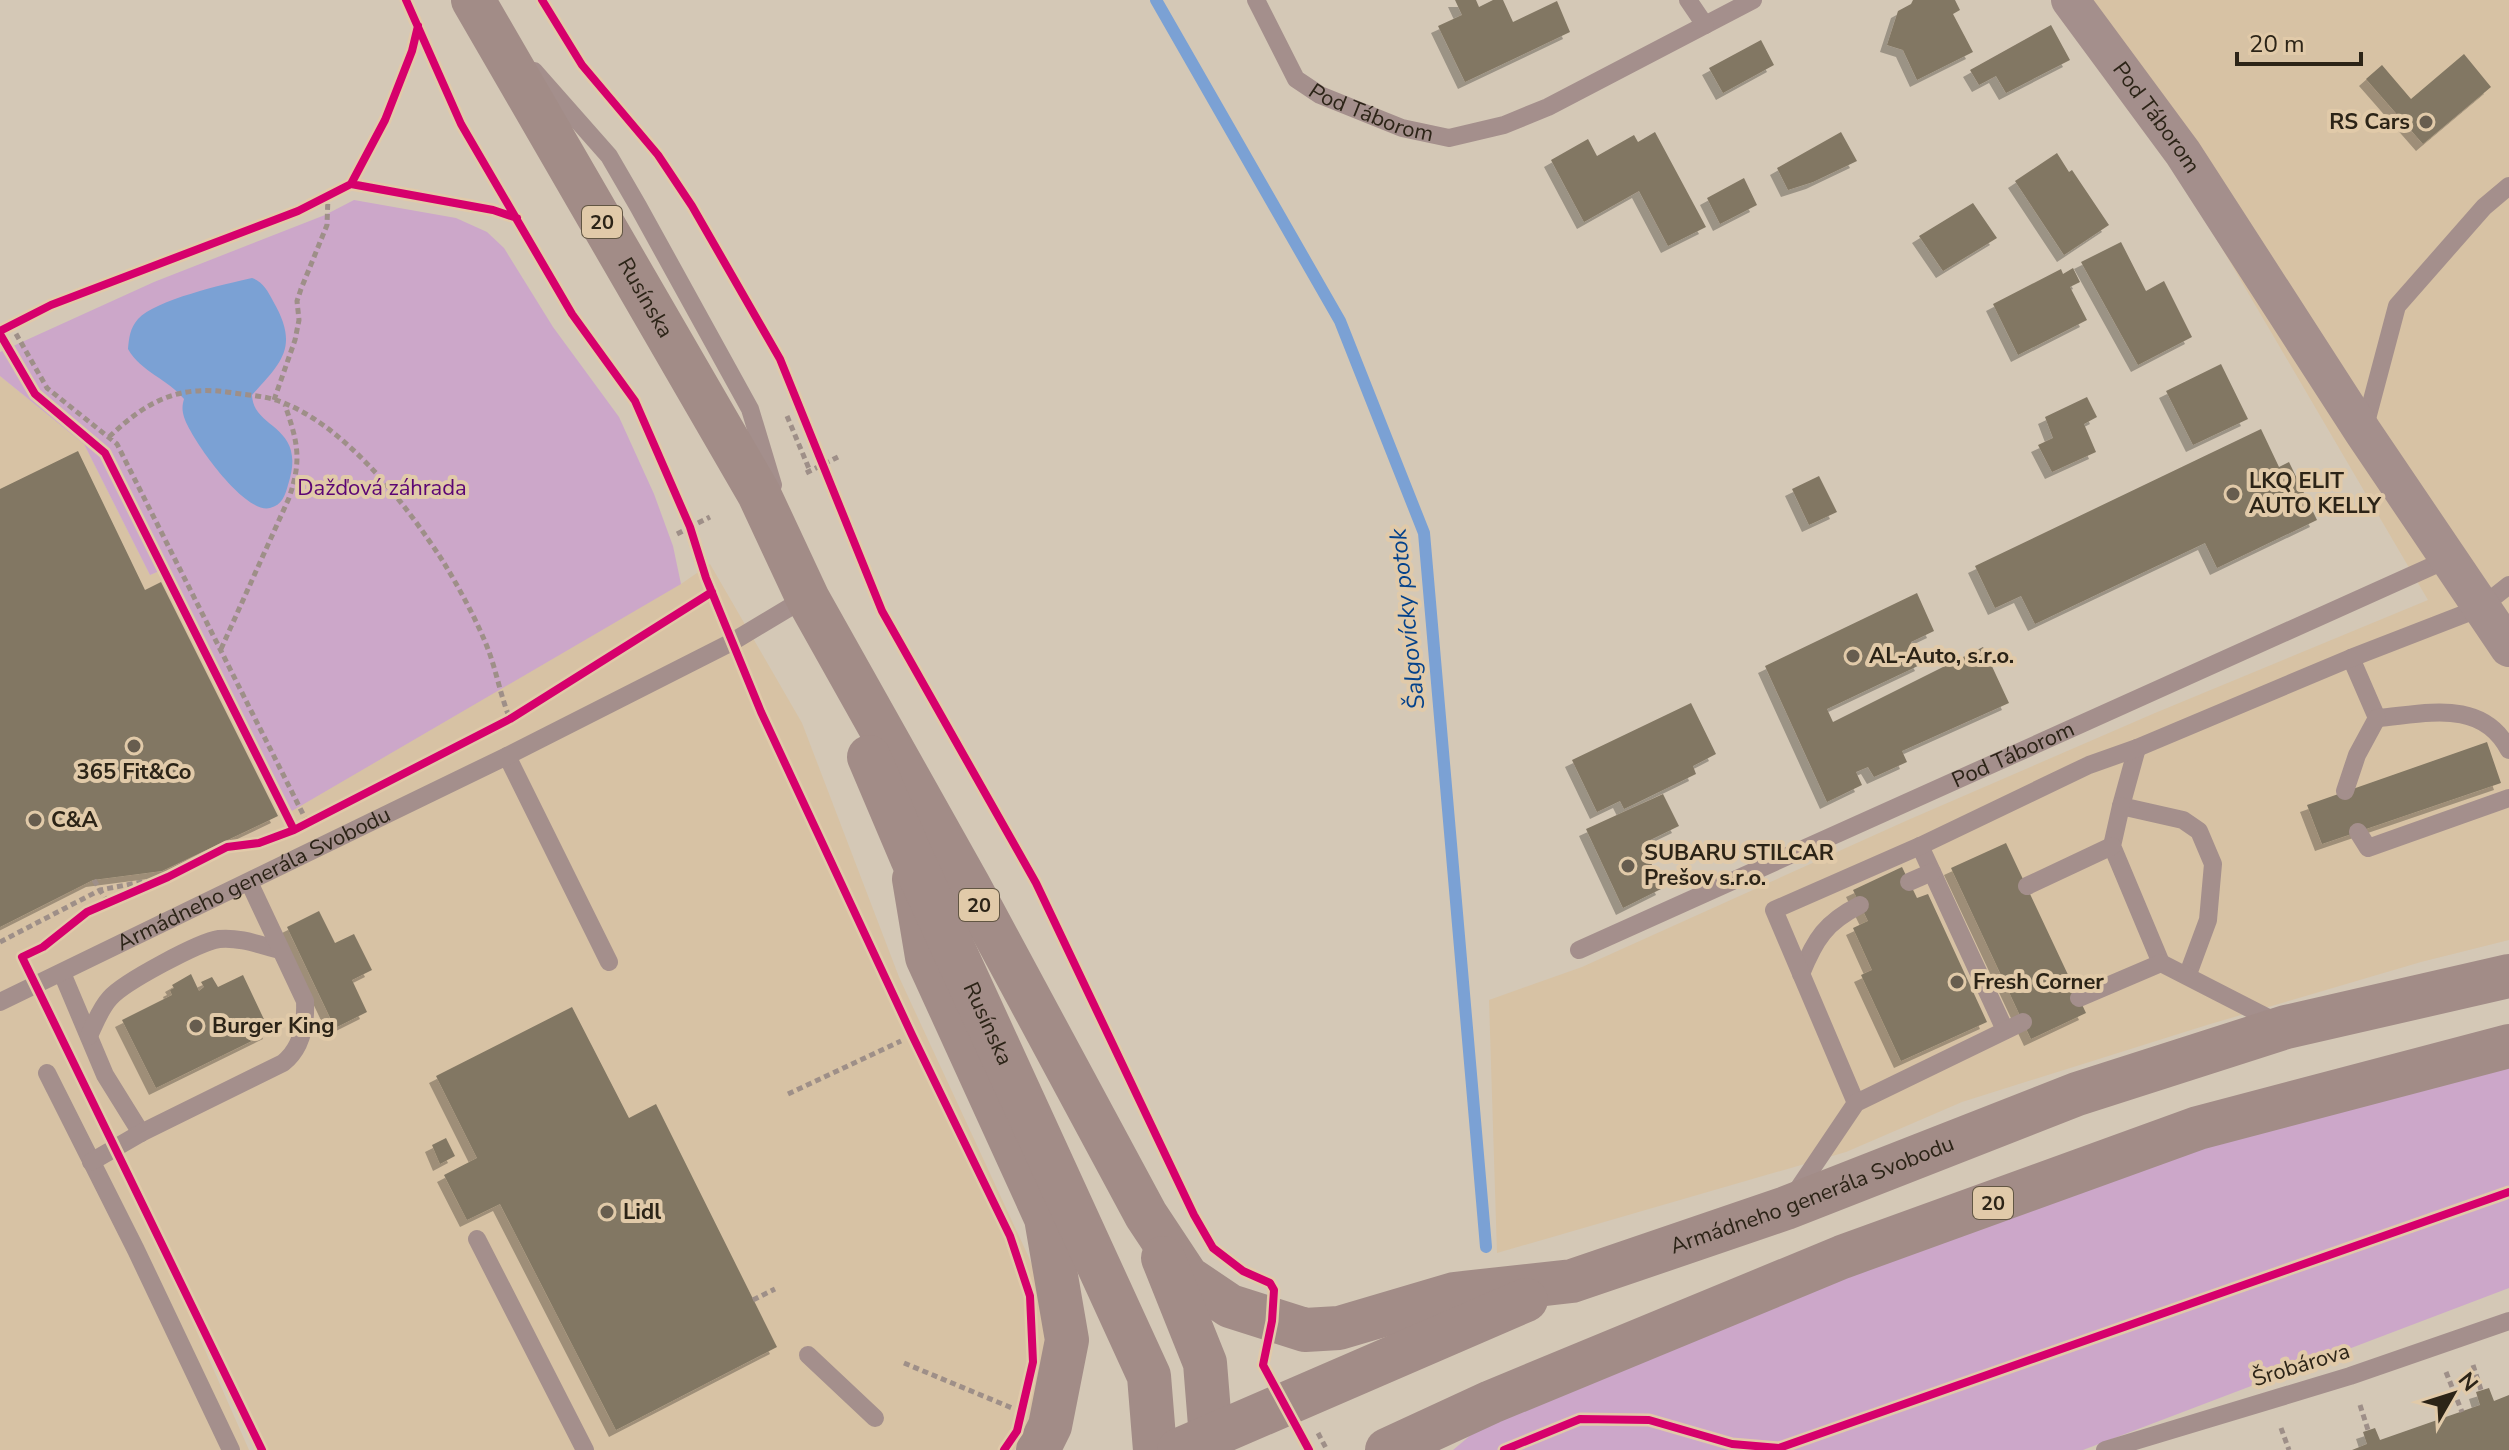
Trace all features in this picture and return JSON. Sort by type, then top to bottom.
[{"type":"main road","name":"Rusínska","points":[[474,1],[759,494],[808,599],[969,886],[1146,1215]]},
{"type":"main road","name":"Rusínska","points":[[808,599],[831,664],[911,856],[1149,1376],[1155,1450]]},
{"type":"main road","points":[[911,856],[927,957],[1046,1218],[1067,1340],[1050,1426],[1038,1450]]},
{"type":"main road","name":"Armádneho generála Svobodu","points":[[1146,1215],[1187,1277],[1230,1306],[1305,1330],[1339,1328],[1454,1294],[1572,1281],[1786,1208],[2077,1094],[2286,1027],[2509,976]]},
{"type":"main road","name":"20","points":[[1387,1450],[1491,1402],[1842,1257],[2198,1128],[2509,1046]]},
{"type":"main road","points":[[1146,1215],[1205,1363],[1201,1445],[1572,1281]]},
{"type":"main road","points":[[1428,1450],[1491,1402]]},
{"type":"street","name":"Pod Táborom","points":[[2070,0],[2183,153],[2448,559],[2495,596],[2509,648]]},
{"type":"lane","name":"Pod Táborom","points":[[1256,0],[1296,79],[1320,95],[1402,128],[1449,138],[1504,125],[1548,107],[1753,0]]},
{"type":"lane","points":[[1688,0],[1705,25]]},
{"type":"lane","points":[[2363,432],[2397,306],[2484,207],[2509,186]]},
{"type":"lane","name":"Pod Táborom","points":[[1579,950],[2448,559]]},
{"type":"lane","points":[[1856,1103],[1774,910],[1920,846],[2089,765],[2137,748],[2495,596]]},
{"type":"lane","name":"Armádneho generála Svobodu","points":[[0,1002],[507,756],[808,599]]},
{"type":"lane","points":[[2351,658],[2377,718]]},
{"type":"lane","points":[[2377,718],[2466,714],[2494,727],[2509,750]]},
{"type":"lane","points":[[2345,791],[2357,755],[2377,718]]},
{"type":"lane","points":[[2137,748],[2112,846],[2161,963],[2188,974],[2286,1027]]},
{"type":"lane","points":[[507,756],[609,962]]},
{"type":"lane","points":[[2358,832],[2368,848],[2509,798]]},
{"type":"lane","points":[[2121,806],[2183,820],[2199,831],[2213,864],[2208,920],[2188,974]]},
{"type":"lane","points":[[1920,846],[1932,872],[1963,917],[2005,1030]]},
{"type":"lane","points":[[2027,886],[2112,846]]},
{"type":"lane","points":[[1909,882],[1932,872]]},
{"type":"lane","points":[[91,1162],[141,1133],[272,1069],[291,1056],[303,1031],[305,1001],[249,882]]},
{"type":"lane","points":[[1801,974],[1809,952],[1824,928],[1840,914],[1860,905]]},
{"type":"lane","points":[[89,1036],[99,1013],[126,984],[209,941],[243,940],[280,950]]},
{"type":"lane","points":[[2079,998],[2161,963]]},
{"type":"lane","points":[[62,973],[105,1075],[141,1133]]},
{"type":"lane","points":[[1786,1208],[1856,1103],[2023,1022]]},
{"type":"lane","points":[[47,1073],[149,1276],[231,1450]]},
{"type":"lane","points":[[477,1239],[585,1450]]},
{"type":"lane","name":"Šrobárova","points":[[2105,1450],[2436,1347],[2509,1321]]},
{"type":"lane","points":[[808,1355],[875,1418]]},
{"type":"path","points":[[318,201],[339,190]]},
{"type":"path","points":[[274,400],[295,340],[299,320],[297,301],[327,225],[328,196]]},
{"type":"path","points":[[0,331],[24,318]]},
{"type":"path","points":[[11,325],[47,388],[117,444],[307,823]]},
{"type":"path","points":[[109,437],[138,410],[179,393],[199,390],[274,400],[322,425],[345,443],[396,498],[444,563],[486,644],[510,719]]},
{"type":"path","points":[[221,649],[298,473],[297,447],[285,404]]},
{"type":"path","points":[[819,451],[830,479]]},
{"type":"path","points":[[806,473],[838,457]]},
{"type":"path","points":[[694,540],[687,529],[710,517]]},
{"type":"path","points":[[497,726],[523,711]]},
{"type":"path","points":[[294,830],[321,816]]},
{"type":"path","points":[[98,908],[180,871]]},
{"type":"path","points":[[0,942],[100,890],[168,877]]},
{"type":"path","points":[[94,880],[108,903]]},
{"type":"path","points":[[788,1094],[901,1041]]},
{"type":"path","points":[[753,1300],[775,1289]]},
{"type":"path","points":[[2436,1347],[2462,1412]]},
{"type":"path","points":[[904,1363],[1013,1408]]},
{"type":"shaded area","points":[[2080,0],[2509,0],[2509,940],[2421,962],[2207,1025],[1962,1102],[1846,1152],[1497,1253],[1489,1000],[1582,967],[1908,820],[2428,600]]},
{"type":"shaded area","points":[[0,376],[84,444],[150,575],[162,570],[681,584],[710,564],[802,723],[899,977],[1031,1262],[1042,1297],[1046,1337],[1035,1407],[1015,1450],[255,1450],[144,1212],[249,1450],[0,1450]]},
{"type":"green space","name":"Dažďová záhrada","points":[[354,200],[456,218],[487,232],[504,248],[553,327],[619,417],[654,494],[673,546],[681,584],[285,815],[162,570],[150,575],[84,444],[0,376],[0,352],[154,282],[325,215]]},
{"type":"green space","points":[[2509,1056],[2509,1288],[2083,1450],[1453,1450],[1522,1392],[2342,1091]]},
{"type":"water","points":[[252,278],[267,290],[281,317],[286,342],[279,362],[252,395],[261,415],[286,439],[291,450],[292,465],[286,493],[280,502],[270,508],[259,507],[247,500],[220,473],[189,428],[183,412],[184,399],[140,364],[128,349],[133,326],[159,305]]},
{"type":"building","points":[[1455,0],[1476,0],[1479,7],[1493,0],[1503,0],[1513,22],[1557,1],[1570,32],[1465,82],[1438,26],[1462,15]]},
{"type":"building","points":[[1913,0],[1955,0],[1960,10],[1953,14],[1973,52],[1917,80],[1903,50],[1887,45],[1898,11]]},
{"type":"building","points":[[2051,25],[2070,60],[2006,93],[1996,76],[1979,85],[1970,70]]},
{"type":"building","points":[[1761,40],[1774,65],[1723,93],[1709,68]]},
{"type":"building","name":"RS Cars","points":[[2464,54],[2491,87],[2423,144],[2366,79],[2382,65],[2411,99]]},
{"type":"building","points":[[1655,132],[1706,227],[1668,246],[1639,191],[1584,222],[1551,160],[1588,139],[1597,156],[1634,135],[1638,142]]},
{"type":"building","points":[[1841,132],[1857,161],[1788,190],[1777,168]]},
{"type":"building","points":[[2057,153],[2109,225],[2064,255],[2015,181]]},
{"type":"building","points":[[1744,178],[1757,205],[1720,224],[1707,198]]},
{"type":"building","points":[[1973,203],[1997,238],[1943,271],[1919,236]]},
{"type":"building","points":[[2121,242],[2146,291],[2164,281],[2192,337],[2138,365],[2081,262]]},
{"type":"building","points":[[2073,268],[2080,282],[2070,287],[2087,320],[2018,355],[1993,304],[2061,269],[2063,274]]},
{"type":"building","points":[[2221,364],[2248,419],[2193,445],[2166,391]]},
{"type":"building","points":[[2087,397],[2097,417],[2084,424],[2096,452],[2052,472],[2038,445],[2053,438],[2045,417]]},
{"type":"building","points":[[2261,429],[2279,467],[2289,462],[2317,520],[2217,568],[2205,543],[2035,624],[2021,596],[1995,608],[1975,566]]},
{"type":"building","points":[[78,451],[145,590],[161,582],[278,816],[162,871],[93,880],[0,927],[0,489]]},
{"type":"building","points":[[1819,476],[1837,512],[1809,525],[1792,489]]},
{"type":"building","points":[[1917,593],[1934,631],[1911,642],[1922,664],[1827,709],[1833,722],[1983,647],[2009,703],[1902,751],[1907,762],[1874,777],[1868,767],[1856,772],[1862,785],[1827,802],[1765,666]]},
{"type":"building","points":[[1691,703],[1716,754],[1693,766],[1696,774],[1624,809],[1620,801],[1597,812],[1572,760]]},
{"type":"building","points":[[2487,742],[2501,783],[2322,844],[2307,805]]},
{"type":"building","name":"SUBARU STILCAR Prešov s.r.o.","points":[[1663,794],[1679,826],[1642,844],[1663,888],[1623,908],[1586,829]]},
{"type":"building","points":[[2006,843],[2086,1013],[2031,1039],[1951,868]]},
{"type":"building","points":[[1902,867],[1917,898],[1928,894],[1987,1022],[1901,1061],[1861,975],[1872,970],[1853,928],[1868,921],[1853,890]]},
{"type":"building","points":[[319,911],[335,943],[354,934],[372,970],[352,980],[367,1012],[335,1028],[287,927]]},
{"type":"building","name":"Burger King","points":[[191,974],[199,991],[204,987],[201,982],[212,977],[218,987],[243,975],[270,1032],[156,1088],[122,1020],[172,995],[172,985]]},
{"type":"building","name":"Lidl","points":[[572,1007],[629,1118],[656,1104],[777,1347],[616,1430],[500,1204],[467,1220],[444,1175],[477,1158],[436,1076]]},
{"type":"building","points":[[446,1138],[455,1156],[440,1164],[432,1145]]},
{"type":"building","points":[[2489,1388],[2494,1401],[2509,1395],[2509,1450],[2352,1450],[2367,1444],[2363,1432],[2375,1428],[2380,1440],[2480,1405],[2476,1392]]},
{"type":"waterway","name":"Šalgovícky potok","points":[[1156,0],[1340,321],[1424,533],[1486,1247]]},
{"type":"cycle path","points":[[406,0],[461,124],[572,314],[635,401],[690,527],[706,578],[761,712],[1010,1236],[1030,1296],[1033,1362],[1017,1431],[1004,1450]]},
{"type":"cycle path","points":[[542,0],[582,65],[658,155],[692,206],[780,359],[882,611],[1036,883],[1194,1215],[1213,1248],[1243,1271],[1270,1283],[1274,1290],[1272,1321],[1263,1365],[1309,1450]]},
{"type":"cycle path","points":[[0,331],[51,305],[298,211],[351,184],[385,120],[412,51],[418,26]]},
{"type":"cycle path","points":[[351,184],[493,210],[517,218]]},
{"type":"cycle path","points":[[0,334],[35,394],[105,453],[294,830]]},
{"type":"cycle path","points":[[262,1450],[22,957],[43,947],[87,912],[227,847],[259,843],[294,830],[510,719],[712,592]]},
{"type":"cycle path","points":[[1504,1450],[1580,1419],[1649,1420],[1732,1444],[1779,1448],[2509,1192]]},
{"type":"place","name":"RS Cars","points":[[2426,122]]},
{"type":"place","name":"LKQ ELIT AUTO KELLY","points":[[2233,494]]},
{"type":"place","name":"AL-Auto, s.r.o.","points":[[1853,656]]},
{"type":"place","name":"365 Fit&Co","points":[[134,746]]},
{"type":"place","name":"C&A","points":[[35,820]]},
{"type":"place","name":"SUBARU STILCAR Prešov s.r.o.","points":[[1628,866]]},
{"type":"place","name":"Fresh Corner","points":[[1957,982]]},
{"type":"place","name":"Burger King","points":[[196,1026]]},
{"type":"place","name":"Lidl","points":[[607,1212]]}]
